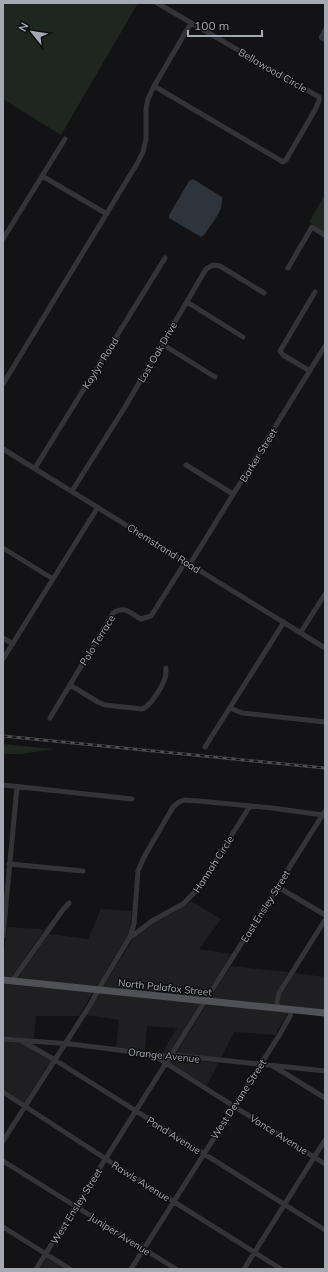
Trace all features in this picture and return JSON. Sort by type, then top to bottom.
[{"type":"main road","name":"North Palafox Street","points":[[3,980],[325,1013]]},
{"type":"street","name":"Bellawood Circle","points":[[154,86],[283,162],[286,160],[315,110],[320,97],[157,3]]},
{"type":"street","points":[[3,384],[107,214],[143,152],[146,139],[146,109],[148,99],[191,23]]},
{"type":"street","points":[[3,239],[65,139]]},
{"type":"street","points":[[42,176],[107,214]]},
{"type":"street","points":[[288,268],[312,226],[325,235]]},
{"type":"street","name":"Kaylyn Road","points":[[36,468],[165,258]]},
{"type":"street","name":"Lost Oak Drive","points":[[72,491],[125,407],[206,269],[212,265],[220,266],[264,293]]},
{"type":"street","points":[[310,371],[283,355],[280,351],[315,292]]},
{"type":"street","points":[[187,302],[243,337]]},
{"type":"street","points":[[162,344],[215,377]]},
{"type":"street","name":"Barker Street","points":[[188,562],[233,494],[325,346]]},
{"type":"street","name":"Chemstrand Road","points":[[3,449],[325,648]]},
{"type":"street","points":[[186,465],[233,494]]},
{"type":"street","points":[[3,659],[98,507]]},
{"type":"street","points":[[3,548],[53,579]]},
{"type":"street","name":"Polo Terrace","points":[[50,718],[112,613],[118,609],[123,609],[141,619],[151,616],[188,562]]},
{"type":"street","points":[[301,632],[325,594]]},
{"type":"street","points":[[205,748],[284,622]]},
{"type":"street","points":[[3,638],[13,644]]},
{"type":"street","points":[[70,685],[105,705],[142,709],[146,708],[154,699],[166,678],[166,668]]},
{"type":"street","points":[[230,708],[242,713],[325,722]]},
{"type":"street","points":[[3,785],[132,799]]},
{"type":"street","points":[[3,936],[17,787]]},
{"type":"street","points":[[3,1141],[65,1044],[130,937],[134,924],[138,870],[173,807],[184,800],[324,813]]},
{"type":"street","name":"Hannah Circle","points":[[130,937],[152,921],[183,904],[197,890],[250,806]]},
{"type":"street","name":"East Ensley Street","points":[[205,1001],[324,813]]},
{"type":"street","points":[[9,864],[83,871]]},
{"type":"street","points":[[278,886],[325,915]]},
{"type":"street","points":[[12,981],[69,903]]},
{"type":"street","points":[[278,1008],[277,1002],[279,993],[325,920]]},
{"type":"street","name":"West Ensley Street","points":[[36,1269],[205,1001]]},
{"type":"street","name":"West Devane Street","points":[[131,1269],[280,1034],[292,1010]]},
{"type":"street","name":"Orange Avenue","points":[[3,1039],[325,1071]]},
{"type":"street","name":"Pond Avenue","points":[[22,1041],[55,1060],[325,1230]]},
{"type":"street","name":"Vance Avenue","points":[[151,1054],[325,1164]]},
{"type":"street","points":[[273,1066],[325,1098]]},
{"type":"street","name":"Rawls Avenue","points":[[3,1092],[105,1159],[281,1269]]},
{"type":"street","points":[[244,1269],[325,1140]]},
{"type":"street","name":"Juniper Avenue","points":[[3,1161],[176,1269]]},
{"type":"street","points":[[3,1227],[70,1269]]},
{"type":"shaded area","points":[[3,3],[138,3],[61,135],[3,99]]},
{"type":"shaded area","points":[[325,25],[325,43],[319,39],[319,36]]},
{"type":"shaded area","points":[[193,179],[222,197],[219,212],[204,235],[201,237],[169,218],[169,215],[189,181]]},
{"type":"shaded area","points":[[325,195],[325,232],[309,222]]},
{"type":"shaded area","points":[[3,744],[54,749],[21,754],[3,754]]},
{"type":"shaded area","points":[[191,901],[221,919],[199,949],[232,954],[204,998],[102,988],[133,939],[154,923]]},
{"type":"shaded area","points":[[101,909],[132,911],[128,936],[96,987],[17,979],[49,934],[88,939]]},
{"type":"shaded area","points":[[7,927],[41,929],[43,932],[10,979],[3,978],[3,961]]},
{"type":"shaded area","points":[[231,966],[288,972],[275,997],[275,1005],[210,999]]},
{"type":"shaded area","points":[[294,973],[325,977],[325,1010],[280,1006],[280,998]]},
{"type":"shaded area","points":[[3,983],[93,992],[79,1016],[36,1016],[34,1039],[20,1038],[3,1036]]},
{"type":"shaded area","points":[[99,993],[201,1003],[169,1053],[166,1054],[162,1053],[177,1028],[147,1026],[145,1050],[116,1047],[119,1020],[86,1015]]},
{"type":"shaded area","points":[[207,1004],[288,1012],[275,1035],[234,1032],[221,1058],[176,1053]]},
{"type":"shaded area","points":[[3,1041],[21,1043],[51,1061],[24,1103],[3,1089]]},
{"type":"shaded area","points":[[173,1058],[218,1063],[207,1086],[169,1063]]},
{"type":"shaded area","points":[[47,1257],[66,1269],[39,1269]]},
{"type":"railway","points":[[3,736],[325,768]]}]
